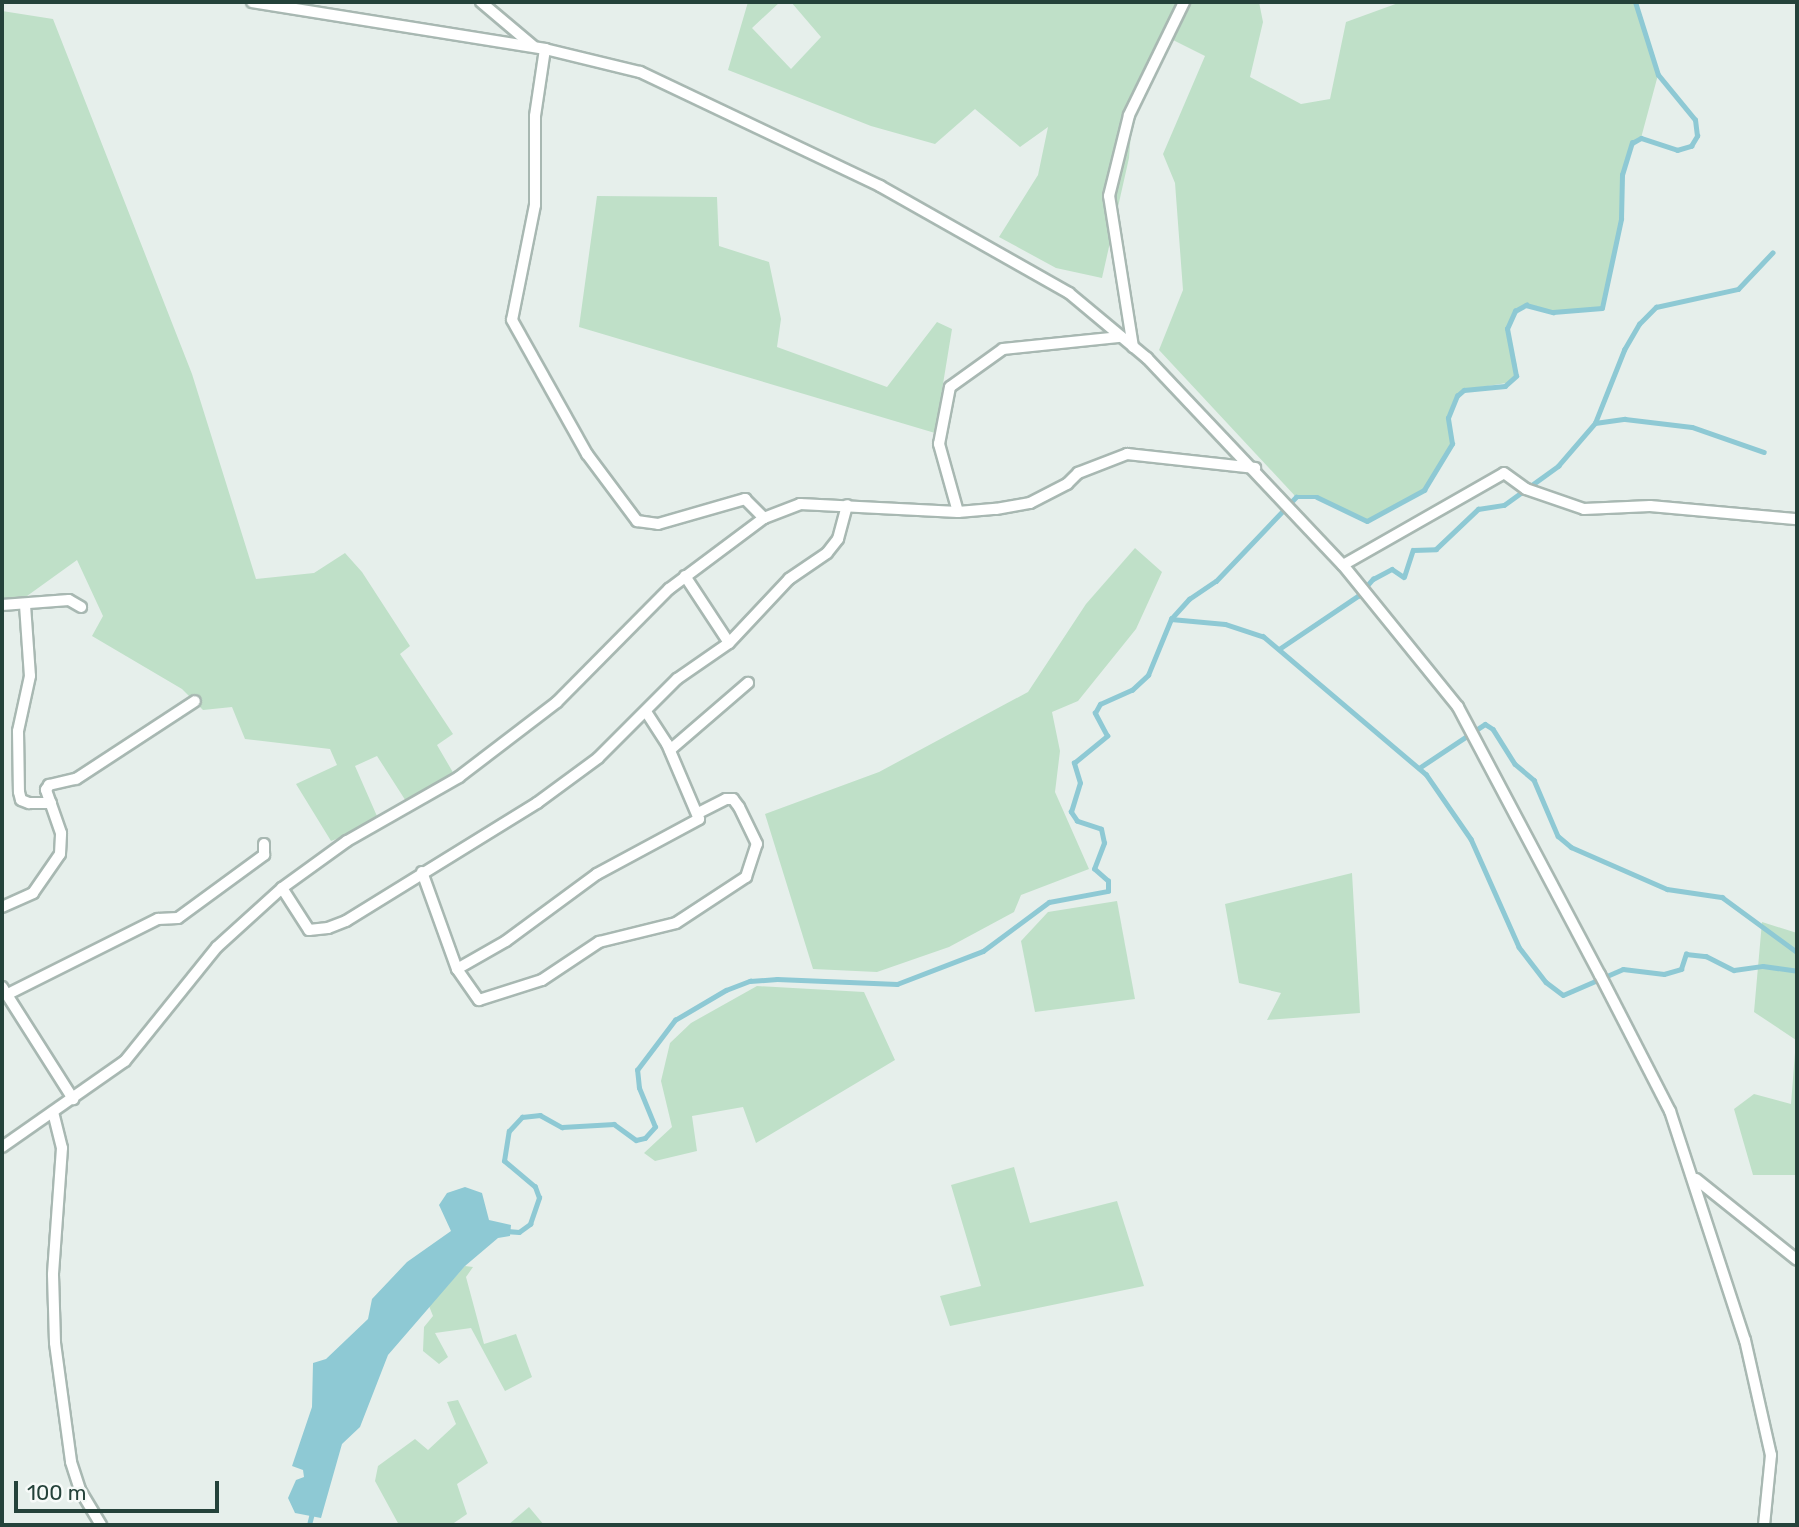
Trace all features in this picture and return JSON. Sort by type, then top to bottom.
[{"type":"street","points":[[252,2],[545,49],[640,72],[880,186],[1069,293],[1133,347],[1255,468],[1279,498],[1343,565],[1458,707],[1670,1111],[1696,1179],[1765,1416],[1771,1455],[1764,1525]]},
{"type":"street","points":[[481,2],[533,47]]},
{"type":"street","points":[[1133,347],[1109,196],[1129,116],[1184,2]]},
{"type":"street","points":[[545,49],[535,117],[534,205],[512,320],[587,454],[637,520],[658,524],[745,499],[764,518]]},
{"type":"street","points":[[958,512],[939,444],[950,387],[1003,349],[1120,337]]},
{"type":"street","points":[[2,1147],[125,1062],[217,947],[282,888],[347,841],[459,777],[557,702],[685,576],[764,518],[800,504],[958,512],[1030,503],[1090,467],[1127,454],[1255,468]]},
{"type":"street","points":[[1343,565],[1504,472],[1526,489],[1584,509],[1650,506],[1797,519]]},
{"type":"street","points":[[282,888],[309,930],[346,921],[537,803],[598,758],[677,679],[729,642],[789,579],[827,553],[838,539],[847,505]]},
{"type":"street","points":[[685,576],[729,642]]},
{"type":"street","points":[[2,605],[69,600],[80,607]]},
{"type":"street","points":[[25,605],[30,676],[18,731],[19,792],[21,800],[51,803]]},
{"type":"street","points":[[670,750],[748,683]]},
{"type":"street","points":[[2,907],[33,893],[60,854],[61,834],[51,803],[49,785],[76,779],[195,701]]},
{"type":"street","points":[[457,969],[506,941],[597,874],[696,822],[698,814],[670,750],[646,712]]},
{"type":"street","points":[[422,872],[457,969],[479,1000],[542,980],[599,943],[676,923],[746,877],[757,844],[754,830],[733,799],[698,814]]},
{"type":"street","points":[[73,1099],[5,991],[158,919],[178,918],[264,855],[264,845]]},
{"type":"street","points":[[53,1112],[62,1148],[53,1275],[55,1343],[71,1462],[80,1490],[101,1525]]},
{"type":"street","points":[[1696,1179],[1797,1259]]},
{"type":"green space","points":[[748,2],[780,2],[752,28],[791,69],[821,37],[791,2],[1259,2],[1263,22],[1250,77],[1301,104],[1330,99],[1346,22],[1401,2],[1635,2],[1658,75],[1641,138],[1632,143],[1622,175],[1621,219],[1602,308],[1553,312],[1526,305],[1515,311],[1507,329],[1517,366],[1512,382],[1464,390],[1457,396],[1448,418],[1452,444],[1424,490],[1367,521],[1317,497],[1296,497],[1159,350],[1183,290],[1175,183],[1163,154],[1205,56],[1165,36],[1132,120],[1129,158],[1102,278],[1056,268],[999,237],[1038,175],[1048,127],[1020,147],[975,109],[935,144],[871,126],[728,70]]},
{"type":"green space","points":[[2,11],[53,19],[192,374],[256,579],[314,573],[345,553],[362,572],[410,646],[400,654],[453,734],[437,745],[458,781],[411,809],[377,756],[355,766],[380,823],[331,841],[296,784],[337,765],[330,749],[245,739],[232,707],[203,710],[182,689],[92,636],[103,616],[77,560],[2,614]]},
{"type":"green space","points":[[597,196],[717,197],[719,246],[769,262],[781,319],[777,347],[887,387],[937,322],[952,329],[935,433],[579,327]]},
{"type":"green space","points":[[1135,548],[1162,572],[1136,629],[1078,701],[1052,712],[1060,751],[1055,792],[1089,869],[1021,895],[1014,912],[949,947],[877,972],[813,969],[765,814],[879,772],[1028,692],[1086,604]]},
{"type":"green space","points":[[1352,873],[1360,1013],[1267,1020],[1281,993],[1239,983],[1225,904]]},
{"type":"green space","points":[[1117,901],[1135,999],[1035,1012],[1021,941],[1048,912]]},
{"type":"green space","points":[[1762,922],[1797,933],[1797,1175],[1753,1175],[1734,1109],[1754,1094],[1791,1104],[1796,1040],[1754,1012]]},
{"type":"green space","points":[[757,986],[864,992],[895,1060],[756,1143],[743,1107],[692,1116],[697,1151],[655,1161],[644,1153],[672,1127],[661,1081],[670,1043],[691,1023]]},
{"type":"green space","points":[[1014,1167],[1030,1223],[1117,1201],[1144,1286],[950,1326],[940,1296],[981,1286],[951,1185]]},
{"type":"green space","points":[[465,1266],[473,1267],[466,1277],[484,1344],[516,1334],[532,1377],[505,1391],[471,1328],[435,1333],[448,1357],[439,1364],[423,1351],[424,1327],[433,1316],[429,1306]]},
{"type":"green space","points":[[458,1400],[488,1463],[457,1484],[467,1514],[451,1525],[399,1525],[375,1481],[378,1466],[415,1439],[428,1450],[456,1424],[447,1402]]},
{"type":"green space","points":[[529,1507],[544,1525],[508,1525]]},
{"type":"water","points":[[465,1187],[482,1193],[489,1220],[511,1225],[510,1236],[498,1238],[465,1266],[388,1355],[360,1427],[342,1444],[321,1518],[295,1513],[288,1498],[296,1480],[304,1477],[303,1470],[292,1466],[312,1407],[313,1363],[326,1359],[368,1319],[372,1299],[407,1262],[451,1231],[439,1205],[447,1193]]},
{"type":"waterway","points":[[506,1231],[519,1232],[530,1224],[539,1198],[535,1187],[504,1161],[509,1131],[522,1117],[540,1115],[562,1127],[614,1124],[636,1140],[645,1138],[655,1127],[639,1088],[637,1070],[675,1020],[726,990],[750,981],[777,979],[897,984],[983,951],[1049,902],[1108,891],[1108,881],[1094,869],[1104,843],[1101,829],[1077,821],[1071,812],[1080,783],[1074,763],[1107,736],[1095,713],[1100,704],[1132,690],[1148,675],[1171,619],[1189,599],[1216,581],[1296,497],[1317,497],[1367,521],[1424,490],[1452,444],[1448,418],[1457,396],[1464,390],[1505,386],[1516,376],[1507,329],[1515,311],[1526,305],[1553,312],[1602,308],[1621,219],[1622,175],[1632,143],[1641,138],[1677,150],[1691,146],[1697,136],[1695,120],[1658,75],[1635,2]]},
{"type":"waterway","points":[[1595,423],[1624,350],[1639,324],[1656,307],[1738,289],[1772,253]]},
{"type":"waterway","points":[[1279,649],[1358,596],[1373,579],[1392,569],[1404,577],[1413,550],[1436,549],[1478,509],[1504,505],[1558,466],[1595,423],[1625,419],[1692,427],[1764,452]]},
{"type":"waterway","points":[[1171,619],[1225,624],[1263,636],[1426,774],[1471,839],[1519,947],[1546,982],[1563,995],[1623,969],[1664,974],[1681,969],[1686,954],[1706,956],[1734,970],[1763,966],[1797,971]]},
{"type":"waterway","points":[[1419,768],[1485,724],[1493,729],[1515,764],[1534,780],[1558,836],[1571,847],[1667,889],[1722,897],[1797,952]]},
{"type":"waterway","points":[[309,1525],[312,1513]]}]
